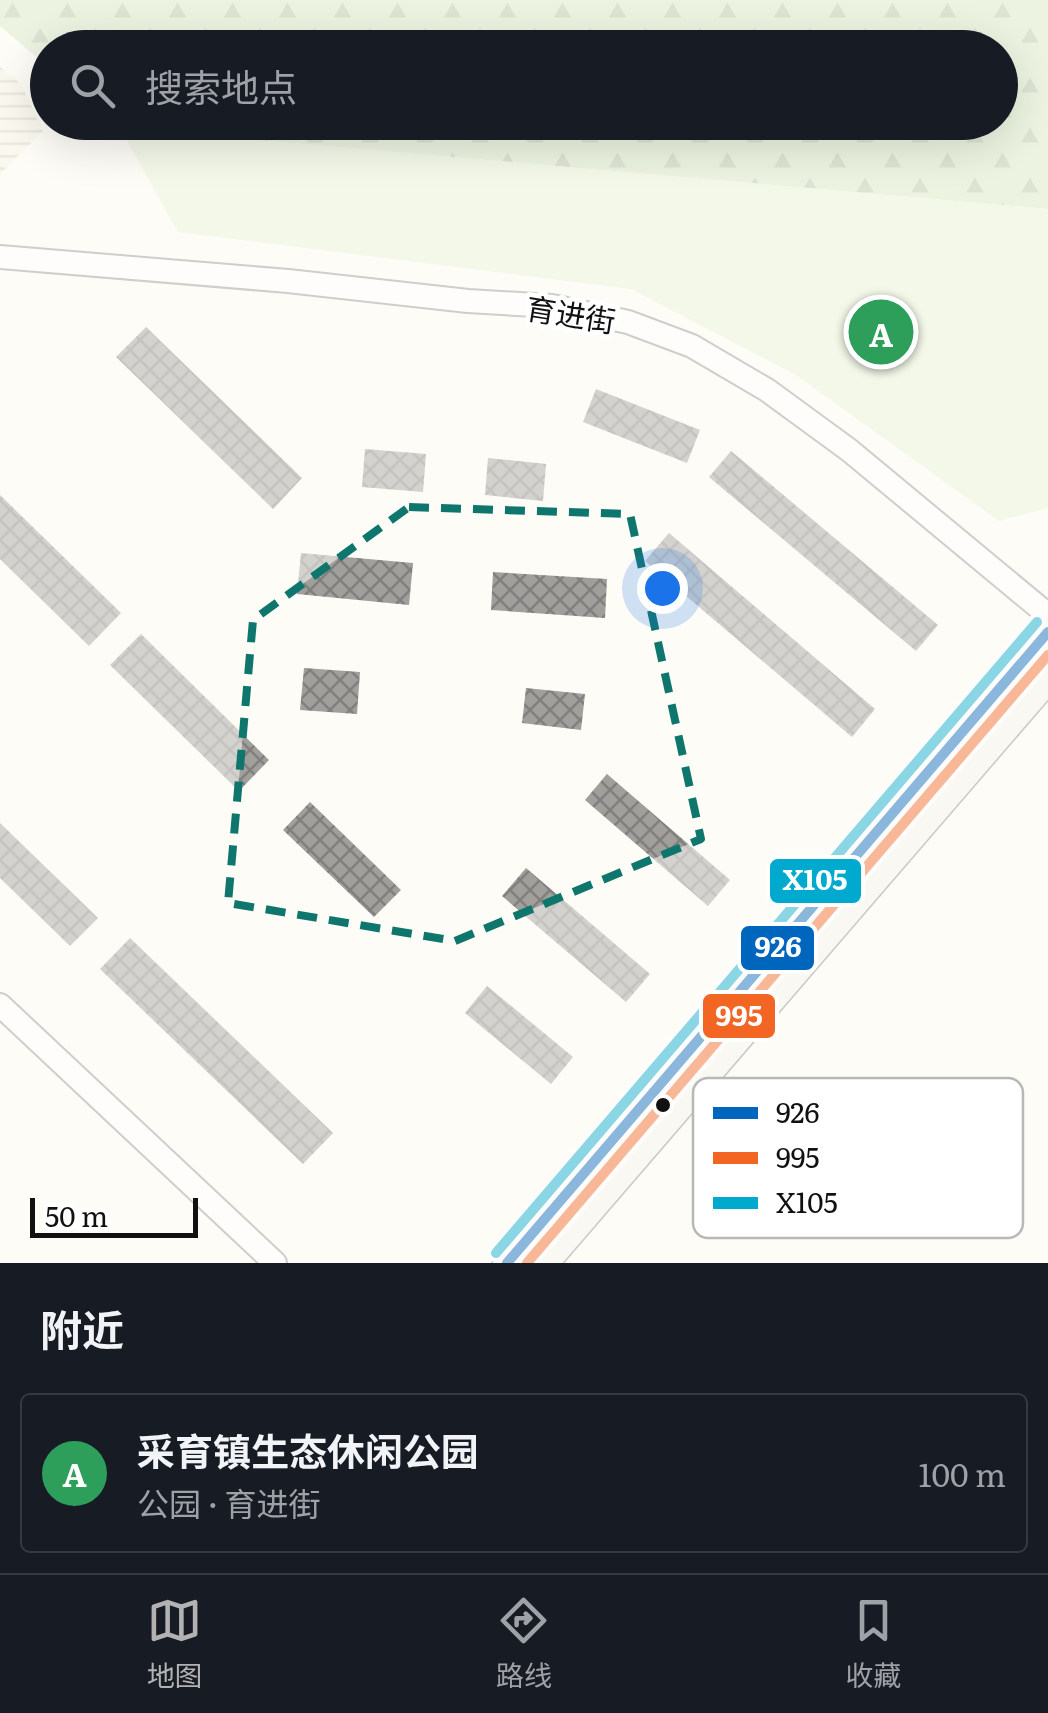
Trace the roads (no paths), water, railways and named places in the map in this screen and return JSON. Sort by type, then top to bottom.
[{"type":"main road","points":[[507,1263],[1048,632]]},
{"type":"main road","points":[[703,1078],[1048,678]]},
{"type":"main road","points":[[544,1263],[693,1090]]},
{"type":"street","name":"育进街","points":[[0,257],[552,306],[628,322],[692,346],[768,390],[849,450],[1048,615]]},
{"type":"street","points":[[0,1005],[275,1263]]},
{"type":"place","name":"采育镇生态休闲公园","points":[[881,332]]}]
